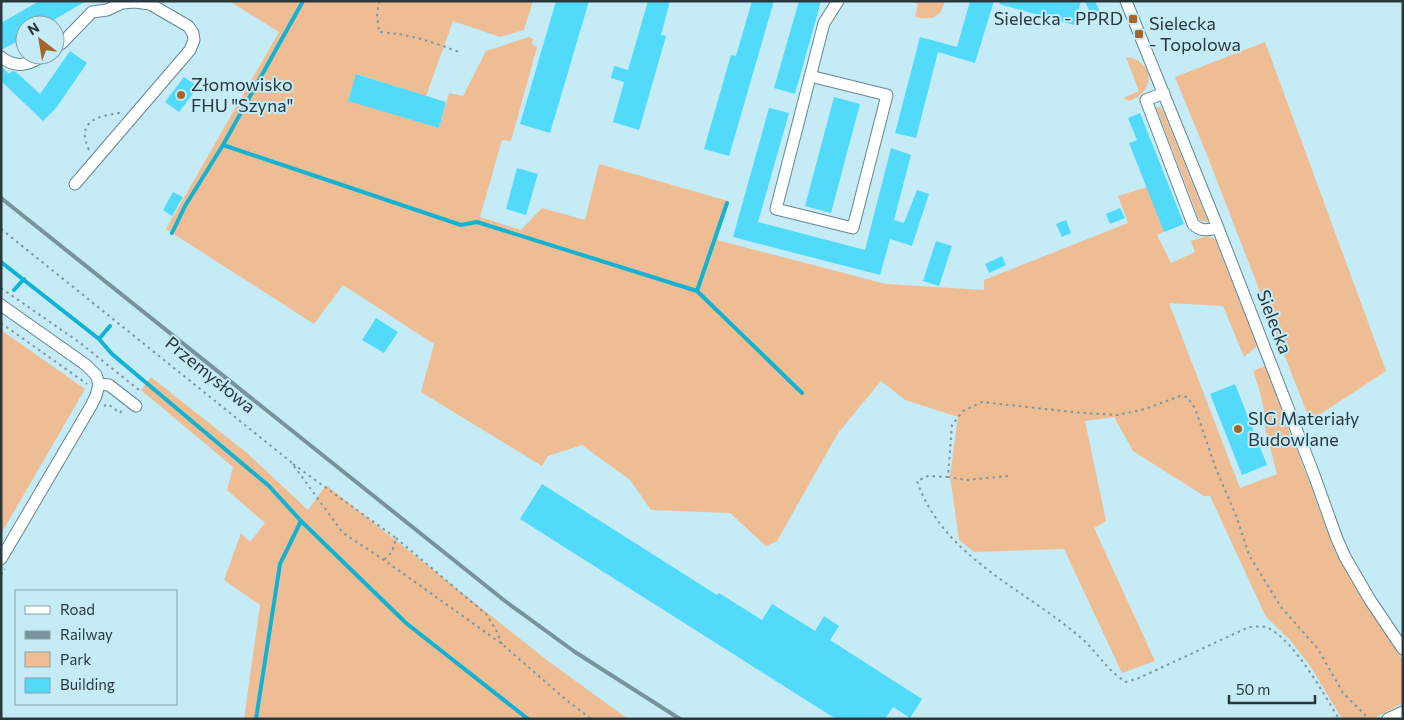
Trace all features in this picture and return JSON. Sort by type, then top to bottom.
[{"type":"street","points":[[810,76],[887,95],[853,228],[776,209],[810,76],[824,23],[838,1]]},
{"type":"street","name":"Sielecka","points":[[1126,1],[1218,228],[1340,545],[1370,600],[1403,649]]},
{"type":"street","points":[[65,40],[92,12],[107,10],[122,3],[135,2],[150,4],[188,26],[193,33],[194,40],[190,50],[75,184]]},
{"type":"street","points":[[1,57],[15,64]]},
{"type":"street","points":[[1164,94],[1146,100],[1193,224],[1198,229],[1218,228]]},
{"type":"street","points":[[1,305],[86,365],[96,375],[94,401],[1,559]]},
{"type":"street","points":[[94,385],[109,385],[133,404]]},
{"type":"street","points":[[1388,719],[1403,712]]},
{"type":"path","points":[[379,1],[379,32],[403,34],[459,52]]},
{"type":"path","points":[[94,162],[84,141],[86,126],[94,119],[106,114],[122,112],[134,115]]},
{"type":"path","name":"Przemysłowa","points":[[1,228],[291,462],[343,533],[502,644],[565,699],[592,719]]},
{"type":"path","points":[[1,288],[79,342],[139,390],[133,404],[120,413],[108,404],[102,407]]},
{"type":"path","points":[[1,323],[94,385]]},
{"type":"path","points":[[948,477],[952,425],[963,411],[982,402],[1082,413],[1118,414],[1145,409],[1180,396],[1187,397],[1195,408],[1249,555],[1281,607],[1318,649],[1343,693],[1369,719]]},
{"type":"path","points":[[291,462],[396,538],[486,614],[502,644]]},
{"type":"path","points":[[1008,476],[966,480],[928,476],[917,481],[923,498],[947,534],[970,557],[1080,638],[1114,674],[1126,682],[1139,678],[1249,627],[1267,626],[1286,641],[1312,676],[1339,719]]},
{"type":"path","points":[[384,560],[392,552],[396,538]]},
{"type":"green space","points":[[229,1],[533,1],[524,30],[500,37],[453,21],[426,96],[357,74],[348,100],[439,128],[449,93],[463,96],[486,51],[529,37],[533,39],[532,44],[537,47],[511,141],[502,140],[480,217],[521,230],[542,208],[585,220],[599,164],[728,201],[717,240],[886,284],[984,290],[984,280],[1128,223],[1118,196],[1147,187],[1164,231],[1157,235],[1171,263],[1195,252],[1191,241],[1207,236],[1215,239],[1257,346],[1244,357],[1223,306],[1169,303],[1240,488],[1277,474],[1265,428],[1264,410],[1253,371],[1265,366],[1337,556],[1403,661],[1403,703],[1373,719],[1342,719],[1309,664],[1289,639],[1266,617],[1210,496],[1204,496],[1133,451],[1114,417],[1085,421],[1106,521],[1094,528],[1155,661],[1122,673],[1064,549],[974,552],[959,540],[950,476],[958,417],[905,400],[881,381],[838,433],[777,541],[766,546],[730,513],[651,510],[630,480],[582,445],[548,456],[542,466],[421,392],[434,344],[343,285],[314,324],[166,229],[279,32]]},
{"type":"green space","points":[[909,1],[945,1],[938,15],[926,18],[915,17],[918,4]]},
{"type":"green space","points":[[1265,42],[1386,371],[1310,421],[1175,77]]},
{"type":"green space","points":[[1126,57],[1141,63],[1146,68],[1149,79],[1140,95],[1129,101],[1123,98],[1139,91]]},
{"type":"green space","points":[[1156,107],[1163,111],[1208,222],[1201,221],[1198,217]]},
{"type":"green space","points":[[1,330],[85,389],[1,534]]},
{"type":"green space","points":[[151,377],[247,453],[308,510],[326,485],[548,661],[628,719],[244,719],[260,605],[224,580],[241,533],[250,542],[265,523],[227,490],[233,467],[141,390]]},
{"type":"building","points":[[39,1],[86,1],[62,15],[15,15],[15,42],[1,50],[1,23]]},
{"type":"building","points":[[556,1],[589,1],[550,133],[520,124]]},
{"type":"building","points":[[648,1],[670,1],[661,35],[666,36],[639,130],[613,122],[624,82],[611,78],[614,66],[628,70]]},
{"type":"building","points":[[752,1],[774,1],[729,156],[704,149],[731,55],[736,56]]},
{"type":"building","points":[[799,1],[821,1],[795,94],[774,88]]},
{"type":"building","points":[[970,1],[994,1],[975,63],[938,52],[916,138],[895,133],[920,37],[957,47]]},
{"type":"building","points":[[1000,1],[1081,1],[1074,25],[999,4]]},
{"type":"building","points":[[1085,1],[1095,1],[1102,16],[1093,20]]},
{"type":"building","points":[[70,51],[87,63],[56,108],[43,121],[1,81],[1,66],[9,74],[12,71],[16,72],[40,94],[60,65],[65,65],[65,58]]},
{"type":"building","points":[[356,74],[446,102],[439,128],[348,101]]},
{"type":"building","name":"Złomowisko FHU \"Szyna\"","points":[[184,77],[198,87],[179,112],[165,102]]},
{"type":"building","points":[[834,97],[860,104],[831,213],[805,206]]},
{"type":"building","points":[[769,108],[789,113],[758,222],[865,250],[891,148],[911,155],[894,220],[904,223],[917,190],[929,194],[912,246],[890,239],[880,275],[733,237]]},
{"type":"building","points":[[1140,113],[1184,224],[1164,232],[1129,143],[1137,140],[1128,118]]},
{"type":"building","points":[[517,168],[538,174],[526,215],[506,209]]},
{"type":"building","points":[[173,192],[183,197],[172,216],[163,210]]},
{"type":"building","points":[[1120,208],[1125,218],[1110,224],[1106,214]]},
{"type":"building","points":[[1066,220],[1071,233],[1062,237],[1056,224]]},
{"type":"building","points":[[936,241],[952,246],[939,286],[923,281]]},
{"type":"building","points":[[1002,256],[1006,265],[989,273],[985,264]]},
{"type":"building","points":[[376,318],[398,332],[384,353],[362,340]]},
{"type":"building","name":"SIG Materiały Budowlane","points":[[1235,384],[1267,465],[1242,475],[1210,394]]},
{"type":"building","points":[[542,484],[717,595],[719,593],[762,620],[772,604],[815,631],[824,616],[839,626],[830,640],[922,699],[910,718],[893,707],[885,719],[836,719],[520,519]]},
{"type":"waterway","points":[[172,233],[185,206],[223,145],[303,1]]},
{"type":"waterway","points":[[223,145],[461,225],[477,222],[697,291],[802,393]]},
{"type":"waterway","points":[[697,291],[727,203]]},
{"type":"waterway","points":[[1,262],[99,339]]},
{"type":"waterway","points":[[14,290],[24,279]]},
{"type":"waterway","points":[[110,326],[99,339],[112,354],[269,486],[301,521],[406,623],[528,719]]},
{"type":"waterway","points":[[256,719],[280,564],[301,521]]},
{"type":"railway","points":[[1,198],[505,601],[575,652],[680,719]]},
{"type":"place","name":"Sielecka - PPRD","points":[[1133,19]]},
{"type":"place","name":"Sielecka - Topolowa","points":[[1139,34]]},
{"type":"place","name":"Złomowisko FHU \"Szyna\"","points":[[181,95]]},
{"type":"place","name":"SIG Materiały Budowlane","points":[[1238,429]]}]
